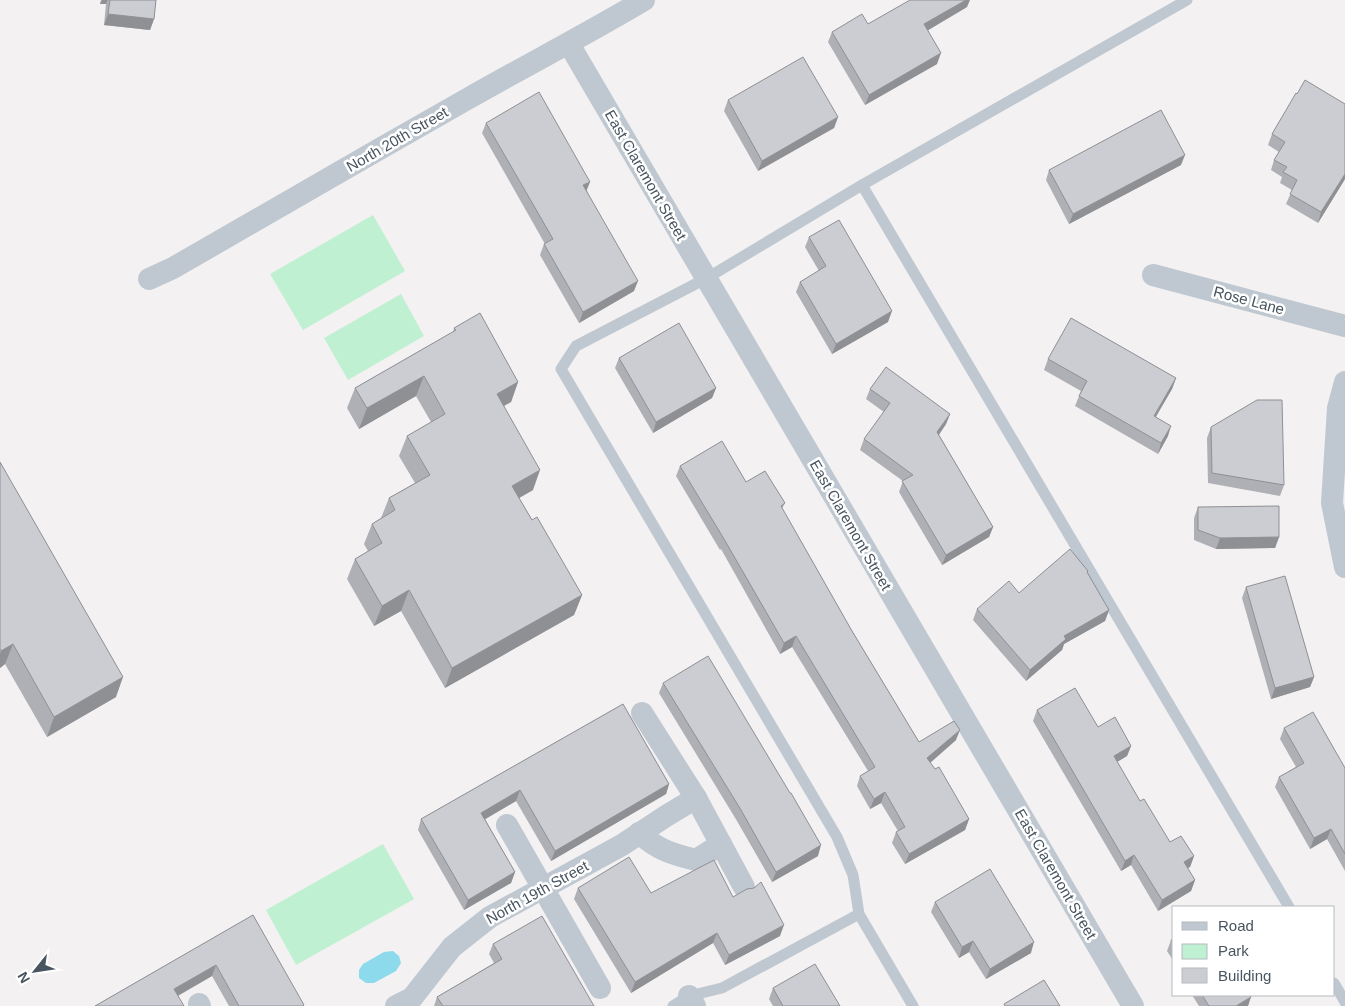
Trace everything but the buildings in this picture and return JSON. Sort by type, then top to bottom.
[{"type":"street","name":"North 20th Street","points":[[148,279],[173,268],[644,0]]},
{"type":"street","name":"East Claremont Street","points":[[569,44],[1133,1006]]},
{"type":"street","name":"Rose Lane","points":[[1152,274],[1345,326]]},
{"type":"street","points":[[1345,382],[1338,408],[1332,503],[1345,567]]},
{"type":"street","points":[[642,713],[696,798],[744,887]]},
{"type":"street","name":"North 19th Street","points":[[396,1006],[412,998],[452,947],[490,917],[622,845],[696,798]]},
{"type":"street","points":[[507,825],[600,988]]},
{"type":"street","points":[[639,833],[651,844],[672,854],[696,860],[721,844]]},
{"type":"lane","points":[[913,1006],[859,914],[853,875],[837,837],[561,369],[576,346],[707,278],[862,185],[1187,0]]},
{"type":"lane","points":[[862,185],[1288,906]]},
{"type":"lane","points":[[686,1003],[722,988],[859,914]]},
{"type":"lane","points":[[1335,985],[1345,1002]]},
{"type":"green space","points":[[373,215],[405,271],[303,330],[270,274]]},
{"type":"green space","points":[[401,294],[424,336],[348,380],[324,338]]},
{"type":"green space","points":[[383,844],[414,899],[296,965],[266,910]]},
{"type":"water","points":[[393,951],[399,956],[401,963],[396,971],[374,983],[366,983],[359,978],[359,970],[363,964],[384,952]]}]
